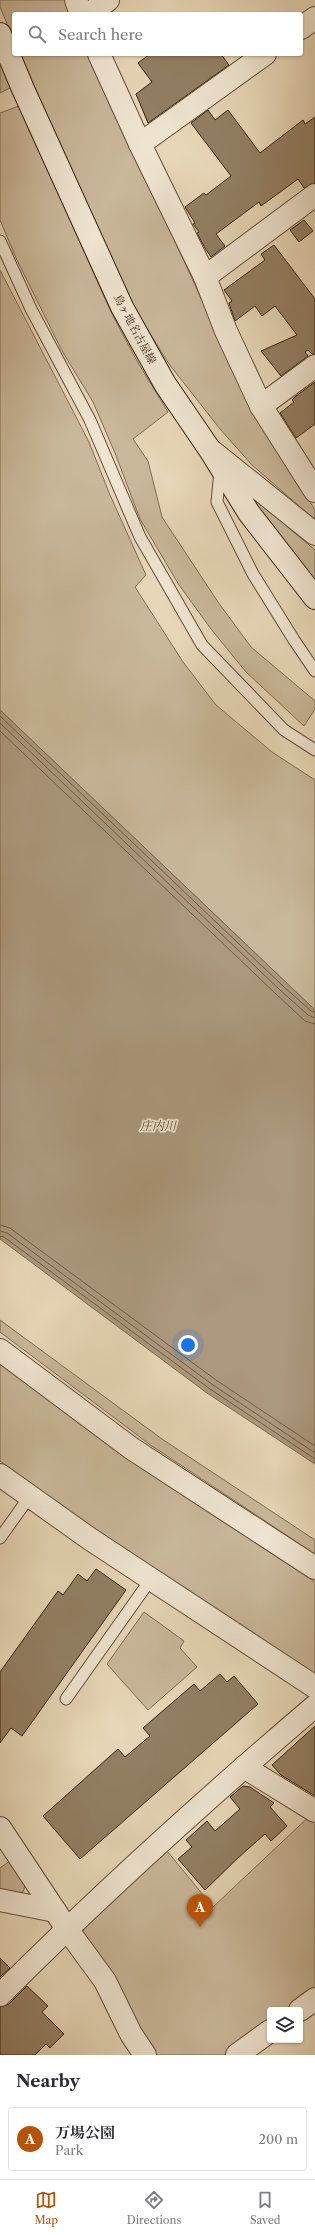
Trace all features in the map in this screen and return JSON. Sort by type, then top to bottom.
[{"type":"street","points":[[76,0],[80,12]]},
{"type":"street","points":[[92,12],[108,0]]},
{"type":"street","points":[[303,27],[315,18]]},
{"type":"street","name":"鳥ヶ地名古屋線","points":[[0,34],[22,89],[122,307],[165,384],[216,458],[249,513],[315,598]]},
{"type":"street","points":[[100,56],[140,144],[205,277],[226,331],[261,406],[315,491]]},
{"type":"street","points":[[140,144],[262,56]]},
{"type":"street","points":[[205,277],[315,195]]},
{"type":"street","points":[[261,406],[315,366]]},
{"type":"street","points":[[216,458],[315,534]]},
{"type":"street","points":[[0,1350],[131,1448],[315,1568]]},
{"type":"street","points":[[0,1474],[90,1539],[315,1687]]},
{"type":"street","points":[[0,1995],[67,1928],[244,1767],[315,1706]]},
{"type":"street","points":[[244,1767],[315,1811]]},
{"type":"street","points":[[0,1828],[67,1928],[105,1981],[131,2034],[145,2055]]},
{"type":"street","points":[[0,1900],[55,1910]]},
{"type":"street","points":[[303,2008],[315,1999]]},
{"type":"street","points":[[237,2055],[267,2033]]},
{"type":"lane","points":[[0,241],[31,309],[90,420],[140,537],[202,645],[284,730],[315,750]]},
{"type":"lane","points":[[216,458],[217,502],[253,574],[315,671]]},
{"type":"lane","points":[[0,1538],[30,1496]]},
{"type":"lane","points":[[66,1699],[151,1580]]},
{"type":"shaded area","points":[[0,0],[66,0],[70,12],[12,12],[12,35],[0,7]]},
{"type":"shaded area","points":[[21,56],[90,56],[251,407],[315,510],[315,520],[252,465],[220,429],[169,364],[134,308],[45,115]]},
{"type":"shaded area","points":[[0,59],[12,87],[0,93]]},
{"type":"shaded area","points":[[19,106],[112,314],[137,361],[168,412],[133,439],[148,461],[162,517],[218,602],[251,647],[315,701],[315,709],[304,726],[246,672],[211,629],[179,585],[140,519],[115,453],[93,402],[61,349],[16,258],[0,220],[0,113]]},
{"type":"shaded area","points":[[0,270],[89,442],[110,495],[146,575],[135,587],[183,662],[216,705],[272,752],[315,780],[315,1010],[0,710]]},
{"type":"shaded area","points":[[246,492],[315,550],[315,582]]},
{"type":"shaded area","points":[[0,1320],[162,1439],[315,1540],[315,1554],[152,1446],[0,1332]]},
{"type":"shaded area","points":[[0,1363],[123,1456],[315,1582],[315,1674],[96,1532],[0,1461]]},
{"type":"shaded area","points":[[144,1612],[184,1641],[180,1648],[197,1667],[148,1710],[107,1664]]},
{"type":"shaded area","points":[[315,1811],[315,1989],[290,2007],[267,2007],[267,2024],[224,2055],[156,2055],[82,1933],[88,1922],[167,1851],[213,1907]]},
{"type":"shaded area","points":[[14,1858],[28,1880],[21,1896],[0,1891],[0,1868]]},
{"type":"water","name":"庄内川","points":[[0,710],[315,1010],[315,1464],[207,1393],[0,1239]]},
{"type":"building","points":[[147,56],[222,56],[229,65],[148,123],[136,94],[152,82],[138,63]]},
{"type":"building","points":[[208,110],[215,120],[228,110],[260,153],[303,120],[305,124],[315,117],[315,183],[304,188],[298,179],[261,206],[259,202],[216,234],[225,246],[211,257],[197,233],[199,232],[193,224],[195,223],[185,207],[204,193],[206,195],[231,176],[191,123]]},
{"type":"building","points":[[304,220],[313,231],[299,242],[290,230]]},
{"type":"building","points":[[274,245],[315,299],[315,354],[312,354],[308,350],[305,352],[308,356],[281,376],[261,351],[297,335],[275,306],[262,316],[255,306],[235,321],[229,303],[232,301],[224,290],[265,260],[261,254]]},
{"type":"building","points":[[315,382],[315,424],[296,438],[280,413],[294,402],[292,400],[296,396]]},
{"type":"building","points":[[96,1569],[126,1590],[22,1736],[11,1728],[0,1743],[0,1672],[58,1591],[63,1595],[78,1574],[87,1581]]},
{"type":"building","points":[[220,1674],[227,1682],[234,1676],[258,1704],[80,1859],[43,1816],[118,1749],[125,1757],[150,1736],[143,1728],[194,1684],[200,1691]]},
{"type":"building","points":[[315,1726],[315,1796],[281,1775],[272,1765]]},
{"type":"building","points":[[243,1786],[250,1787],[274,1803],[270,1807],[287,1826],[271,1841],[265,1834],[205,1890],[178,1859],[192,1847],[186,1840],[207,1821],[215,1831],[240,1809],[230,1797]]},
{"type":"building","points":[[0,1958],[10,1968],[0,1977]]},
{"type":"building","points":[[27,1986],[48,2006],[42,2012],[64,2034],[50,2048],[46,2044],[35,2055],[0,2055],[0,2007],[9,2004]]},
{"type":"place","name":"万場公園","points":[[200,1927]]}]
